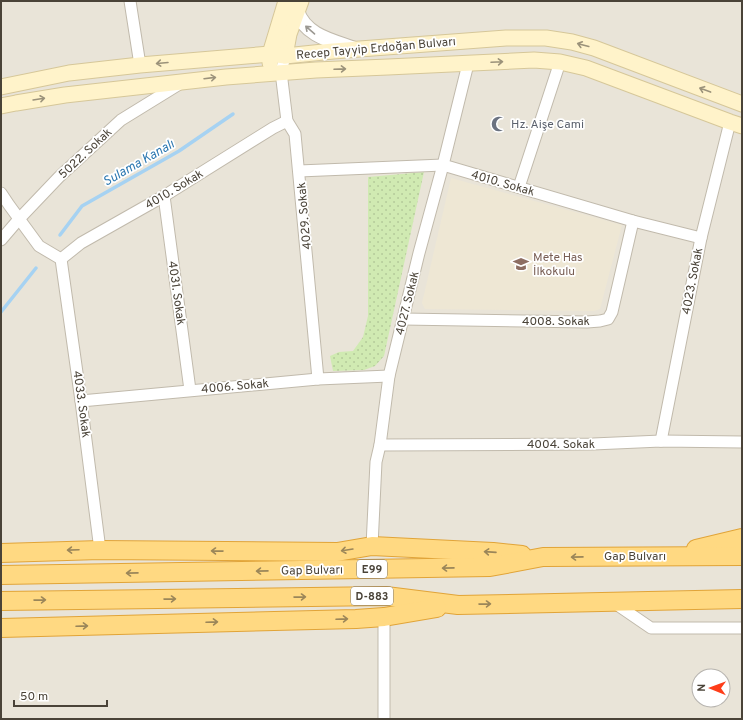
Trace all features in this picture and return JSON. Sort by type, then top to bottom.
[{"type":"highway","points":[[668,556],[742,538]]},
{"type":"highway","points":[[1,553],[100,550],[337,552],[372,546],[494,552],[543,557]]},
{"type":"highway","name":"Gap Bulvarı","points":[[1,575],[490,567],[543,557],[742,556]]},
{"type":"highway","name":"D-883","points":[[1,601],[386,596],[458,605],[742,599]]},
{"type":"highway","points":[[1,628],[384,617],[458,605]]},
{"type":"main road","points":[[275,72],[277,55],[295,4]]},
{"type":"main road","name":"Recep Tayyip Erdoğan Bulvarı","points":[[1,86],[69,73],[224,57],[277,55],[506,38],[546,38],[572,42],[594,48],[742,104]]},
{"type":"main road","name":"Recep Tayyip Erdoğan Bulvarı","points":[[1,106],[65,95],[275,72],[534,60],[560,62],[586,68],[736,124]]},
{"type":"street","points":[[130,1],[140,65]]},
{"type":"street","points":[[295,4],[300,19],[312,32],[330,40],[358,49]]},
{"type":"street","points":[[519,187],[560,62]]},
{"type":"street","name":"4027. Sokak","points":[[372,546],[376,462],[380,445],[389,376],[468,64]]},
{"type":"street","name":"4029. Sokak","points":[[275,72],[287,121],[295,134],[318,379]]},
{"type":"street","name":"5022. Sokak","points":[[1,240],[59,177],[121,120],[183,82]]},
{"type":"street","name":"4010. Sokak","points":[[61,259],[81,243],[164,196],[273,128],[287,121]]},
{"type":"street","name":"4023. Sokak","points":[[661,441],[701,238],[736,124]]},
{"type":"street","name":"4010. Sokak","points":[[299,171],[443,165],[633,221],[701,238]]},
{"type":"street","points":[[1,193],[39,246],[61,259]]},
{"type":"street","name":"4031. Sokak","points":[[164,196],[190,390]]},
{"type":"street","name":"4008. Sokak","points":[[403,319],[600,322],[608,318],[612,312],[633,221]]},
{"type":"street","name":"4033. Sokak","points":[[61,259],[100,550]]},
{"type":"street","name":"4006. Sokak","points":[[81,401],[318,379],[389,376]]},
{"type":"street","name":"4004. Sokak","points":[[380,445],[593,444],[661,441],[742,442]]},
{"type":"street","points":[[612,602],[651,628],[742,628]]},
{"type":"street","points":[[384,617],[384,719]]},
{"type":"shaded area","points":[[1,1],[742,1],[742,719],[1,719]]},
{"type":"shaded area","name":"Mete Has İlkokulu","points":[[451,178],[622,225],[600,309],[594,311],[425,309],[422,303]]},
{"type":"green space","points":[[424,172],[384,356],[375,366],[364,370],[333,371],[330,356],[339,352],[353,351],[363,337],[368,316],[368,177]]},
{"type":"waterway","name":"Sulama Kanalı","points":[[60,235],[82,206],[179,151],[233,114]]},
{"type":"waterway","name":"Sulama Kanalı","points":[[1,312],[36,268]]},
{"type":"place","name":"Hz. Aişe Cami","points":[[499,124]]},
{"type":"place","name":"Mete Has İlkokulu","points":[[521,264]]}]
